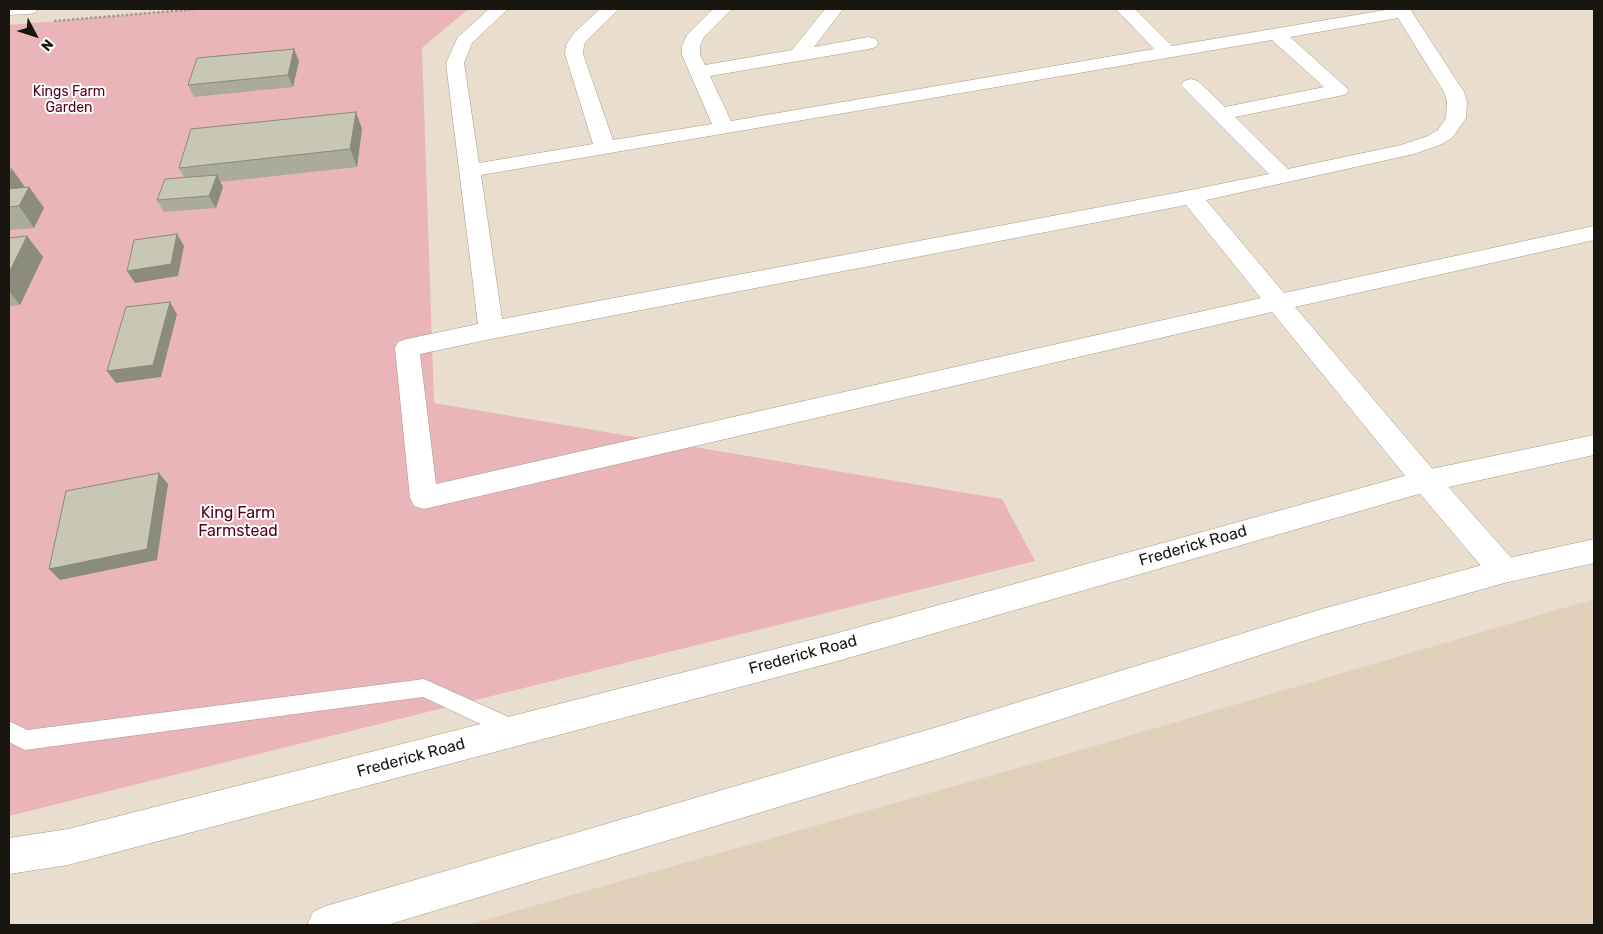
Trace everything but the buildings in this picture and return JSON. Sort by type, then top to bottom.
[{"type":"street","points":[[9,10],[29,9]]},
{"type":"street","points":[[491,330],[455,63],[464,41],[499,9]]},
{"type":"street","points":[[605,148],[574,54],[574,45],[610,9]]},
{"type":"street","points":[[722,9],[696,35],[691,46],[691,55],[724,128]]},
{"type":"street","points":[[798,55],[834,9]]},
{"type":"street","points":[[1125,9],[1168,52]]},
{"type":"street","points":[[1304,9],[1324,25]]},
{"type":"street","points":[[470,171],[1276,34],[1402,10],[1454,92],[1458,110],[1452,126],[1440,137],[1421,146],[1191,197],[491,330],[407,348],[424,498],[1279,302],[1594,233]]},
{"type":"street","points":[[1220,114],[1339,90],[1276,34]]},
{"type":"street","points":[[698,72],[869,43]]},
{"type":"street","points":[[1191,85],[1284,177]]},
{"type":"street","points":[[1191,197],[1426,481],[1504,571]]},
{"type":"street","name":"Frederick Road","points":[[9,856],[68,847],[834,648],[1426,481],[1594,445]]},
{"type":"street","points":[[326,925],[944,741],[1322,622],[1504,571],[1594,551]]},
{"type":"lane","points":[[14,738],[424,688],[516,730]]},
{"type":"path","points":[[49,22],[198,9]]},
{"type":"shaded area","points":[[1594,599],[1594,925],[467,925],[1081,750]]},
{"type":"green space","name":"King Farm Farmstead","points":[[197,9],[468,9],[422,48],[434,403],[1002,499],[1035,561],[9,816],[9,25]]},
{"type":"park label","name":"Kings Farm Garden","points":[[69,100]]}]
